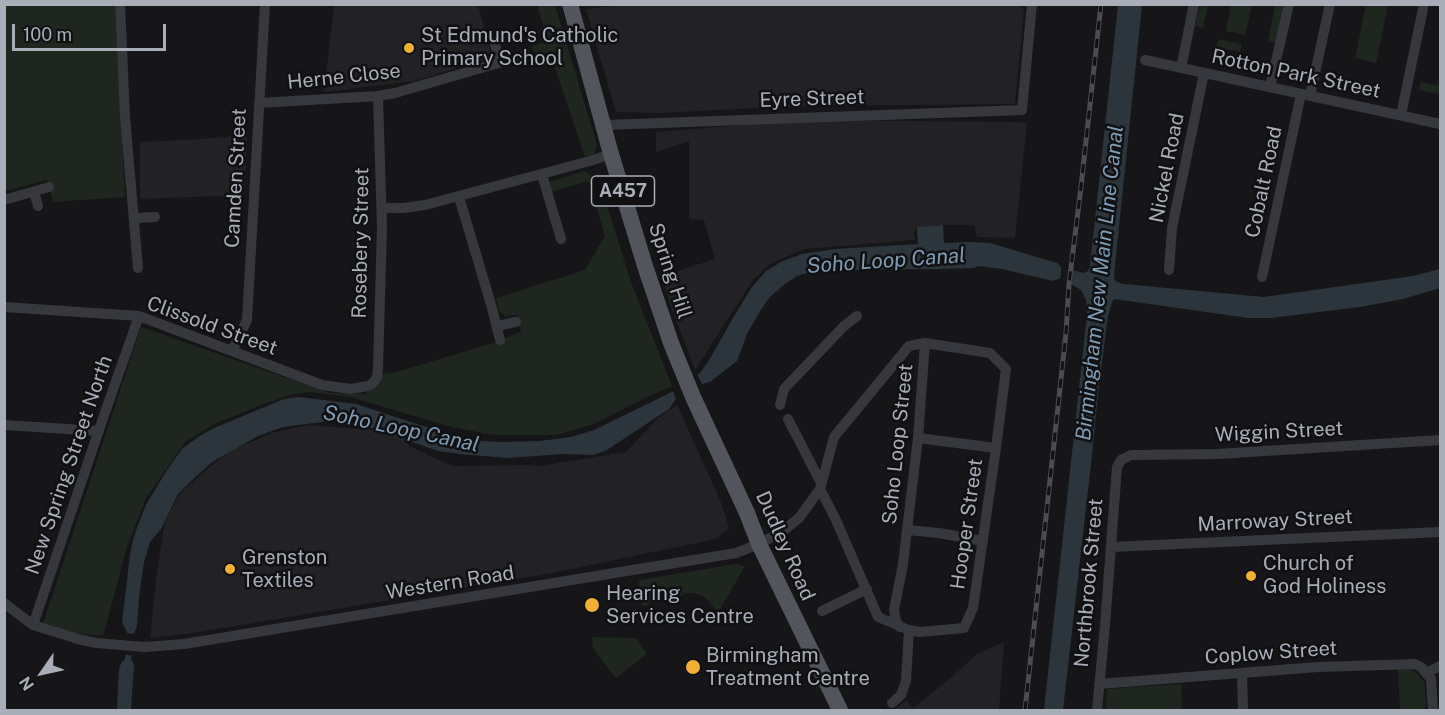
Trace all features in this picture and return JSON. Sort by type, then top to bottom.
[{"type":"main road","name":"Spring Hill","points":[[570,4],[611,154],[662,319],[693,397]]},
{"type":"main road","name":"Dudley Road","points":[[693,397],[759,544],[840,711]]},
{"type":"street","points":[[120,4],[125,116],[138,268]]},
{"type":"street","name":"Camden Street","points":[[232,351],[247,320],[265,4]]},
{"type":"street","name":"Eyre Street","points":[[604,125],[1022,110],[1032,4]]},
{"type":"street","points":[[1181,68],[1194,4]]},
{"type":"street","points":[[1270,87],[1289,4]]},
{"type":"street","name":"Cobalt Road","points":[[1262,277],[1305,95],[1330,4]]},
{"type":"street","points":[[1401,115],[1424,4]]},
{"type":"street","points":[[495,45],[501,61]]},
{"type":"street","name":"Herne Close","points":[[258,103],[395,93],[526,55]]},
{"type":"street","name":"Rotton Park Street","points":[[1145,60],[1440,124]]},
{"type":"street","name":"Nickel Road","points":[[1169,270],[1172,228],[1204,73]]},
{"type":"street","name":"Rosebery Street","points":[[368,386],[377,377],[378,368],[382,208],[378,96]]},
{"type":"street","points":[[382,208],[404,208],[459,197],[590,162],[611,154]]},
{"type":"street","points":[[542,175],[561,239]]},
{"type":"street","points":[[4,200],[49,187]]},
{"type":"street","points":[[34,192],[38,206]]},
{"type":"street","points":[[459,197],[500,340]]},
{"type":"street","points":[[135,218],[155,217]]},
{"type":"street","name":"Clissold Street","points":[[4,307],[139,316],[322,385],[351,389],[368,386]]},
{"type":"street","name":"New Spring Street North","points":[[33,625],[139,316]]},
{"type":"street","points":[[780,405],[784,390],[844,326],[857,316]]},
{"type":"street","points":[[496,326],[516,322]]},
{"type":"street","name":"Hooper Street","points":[[905,628],[920,632],[964,628],[973,608],[1006,369],[990,353],[926,344]]},
{"type":"street","name":"Soho Loop Street","points":[[820,486],[834,437],[909,346],[926,344],[918,438],[903,564],[894,610],[896,621],[905,628]]},
{"type":"street","points":[[788,419],[836,520],[878,617],[905,628],[906,681],[901,695],[892,703]]},
{"type":"street","points":[[4,425],[99,431]]},
{"type":"street","points":[[918,438],[996,448]]},
{"type":"street","name":"Wiggin Street","points":[[1121,460],[1131,455],[1217,453],[1440,441]]},
{"type":"street","name":"Northbrook Street","points":[[1097,711],[1117,467],[1121,460]]},
{"type":"street","name":"Western Road","points":[[4,603],[33,625],[96,643],[145,647],[193,642],[736,553],[783,531],[799,518],[820,486]]},
{"type":"street","points":[[907,530],[983,541]]},
{"type":"street","name":"Marroway Street","points":[[1111,547],[1440,532]]},
{"type":"street","points":[[822,611],[867,589]]},
{"type":"street","name":"Coplow Street","points":[[1099,684],[1318,667],[1416,663],[1426,673]]},
{"type":"street","points":[[1433,711],[1431,679],[1426,673],[1440,666]]},
{"type":"street","points":[[1242,673],[1243,711]]},
{"type":"shaded area","points":[[629,4],[1019,5],[1024,10],[1015,104],[798,106],[659,113],[616,112],[586,9]]},
{"type":"shaded area","points":[[4,5],[115,5],[125,197],[53,202],[47,180],[5,191]]},
{"type":"shaded area","name":"St Edmund's Catholic Primary School","points":[[334,5],[478,5],[491,53],[485,60],[414,81],[324,92]]},
{"type":"shaded area","points":[[537,5],[555,5],[597,145],[594,154],[585,157],[552,59],[537,62],[532,46],[548,41]]},
{"type":"shaded area","points":[[1200,5],[1208,5],[1203,28],[1195,26]]},
{"type":"shaded area","points":[[1231,5],[1252,5],[1245,35],[1226,31]]},
{"type":"shaded area","points":[[1275,5],[1284,5],[1276,43],[1268,41]]},
{"type":"shaded area","points":[[1366,5],[1388,5],[1376,63],[1355,58]]},
{"type":"shaded area","points":[[1219,39],[1242,44],[1240,52],[1216,47]]},
{"type":"shaded area","points":[[1421,82],[1440,86],[1440,94],[1419,90]]},
{"type":"shaded area","points":[[806,120],[1027,123],[1015,238],[977,237],[974,225],[943,225],[917,227],[914,232],[915,240],[804,249],[770,264],[753,280],[695,370],[662,276],[715,259],[704,220],[689,219],[689,141],[656,152],[656,132]]},
{"type":"shaded area","points":[[247,135],[244,195],[140,199],[140,142]]},
{"type":"shaded area","points":[[585,171],[600,183],[631,282],[672,386],[594,424],[556,435],[493,435],[452,427],[350,397],[309,392],[289,395],[259,406],[214,424],[186,441],[146,498],[127,547],[103,636],[75,633],[43,624],[141,327],[330,393],[364,394],[373,387],[382,374],[397,372],[493,343],[521,332],[517,315],[505,316],[499,311],[496,298],[585,270],[605,236],[589,181],[551,192],[549,182]]},
{"type":"shaded area","points":[[678,404],[721,502],[729,528],[716,539],[547,574],[187,634],[150,638],[165,522],[180,493],[233,449],[275,432],[309,425],[373,430],[406,439],[409,446],[452,466],[539,466],[626,452],[658,418]]},
{"type":"shaded area","points":[[736,564],[745,566],[718,613],[706,598],[694,593],[685,593],[673,599],[668,595],[660,596],[647,605],[641,604],[639,580]]},
{"type":"shaded area","points":[[592,637],[636,638],[647,654],[616,678],[595,651]]},
{"type":"shaded area","points":[[1004,642],[999,710],[894,710],[906,700],[913,708],[977,654]]},
{"type":"shaded area","points":[[1398,669],[1409,669],[1416,672],[1424,682],[1425,710],[1400,710]]},
{"type":"shaded area","points":[[1181,684],[1182,710],[1106,710],[1107,689]]},
{"type":"water","points":[[1118,5],[1142,5],[1114,275],[1117,282],[1264,297],[1413,276],[1440,269],[1440,288],[1403,299],[1360,307],[1271,318],[1248,318],[1114,299],[1108,316],[1099,385],[1063,710],[1044,710],[1087,315],[1086,300],[1081,290],[1061,278],[1053,281],[978,266],[974,268],[831,270],[797,276],[770,297],[762,308],[747,334],[737,361],[710,382],[676,399],[669,409],[607,450],[594,455],[562,454],[508,458],[460,454],[438,451],[375,429],[330,421],[283,427],[258,436],[212,462],[190,482],[178,494],[161,529],[150,542],[144,562],[131,659],[134,664],[131,710],[117,710],[119,670],[125,659],[127,632],[122,622],[130,555],[138,525],[146,505],[182,449],[214,428],[284,399],[299,397],[356,404],[438,431],[480,441],[540,441],[571,437],[594,430],[674,391],[700,373],[752,287],[766,271],[802,254],[835,249],[918,244],[917,227],[943,225],[944,243],[990,243],[1057,263],[1062,268],[1084,273],[1088,271]]},
{"type":"pier","points":[[1062,264],[1074,267],[1071,285],[1060,281]]},
{"type":"pier","points":[[696,372],[703,386],[677,402],[672,389]]},
{"type":"pier","points":[[124,633],[137,634],[134,656],[122,654]]},
{"type":"railway","points":[[1025,710],[1066,333],[1069,284],[1101,4]]},
{"type":"place","name":"St Edmund's Catholic Primary School","points":[[409,48]]},
{"type":"place","name":"Grenston Textiles","points":[[230,569]]},
{"type":"place","name":"Church of God Holiness","points":[[1251,576]]},
{"type":"place","name":"Hearing Services Centre","points":[[592,605]]},
{"type":"place","name":"Birmingham Treatment Centre","points":[[693,667]]},
{"type":"water label","name":"Soho Loop Canal","points":[[886,261]]},
{"type":"water label","name":"Birmingham New Main Line Canal","points":[[1100,283]]},
{"type":"water label","name":"Soho Loop Canal","points":[[401,429]]}]
